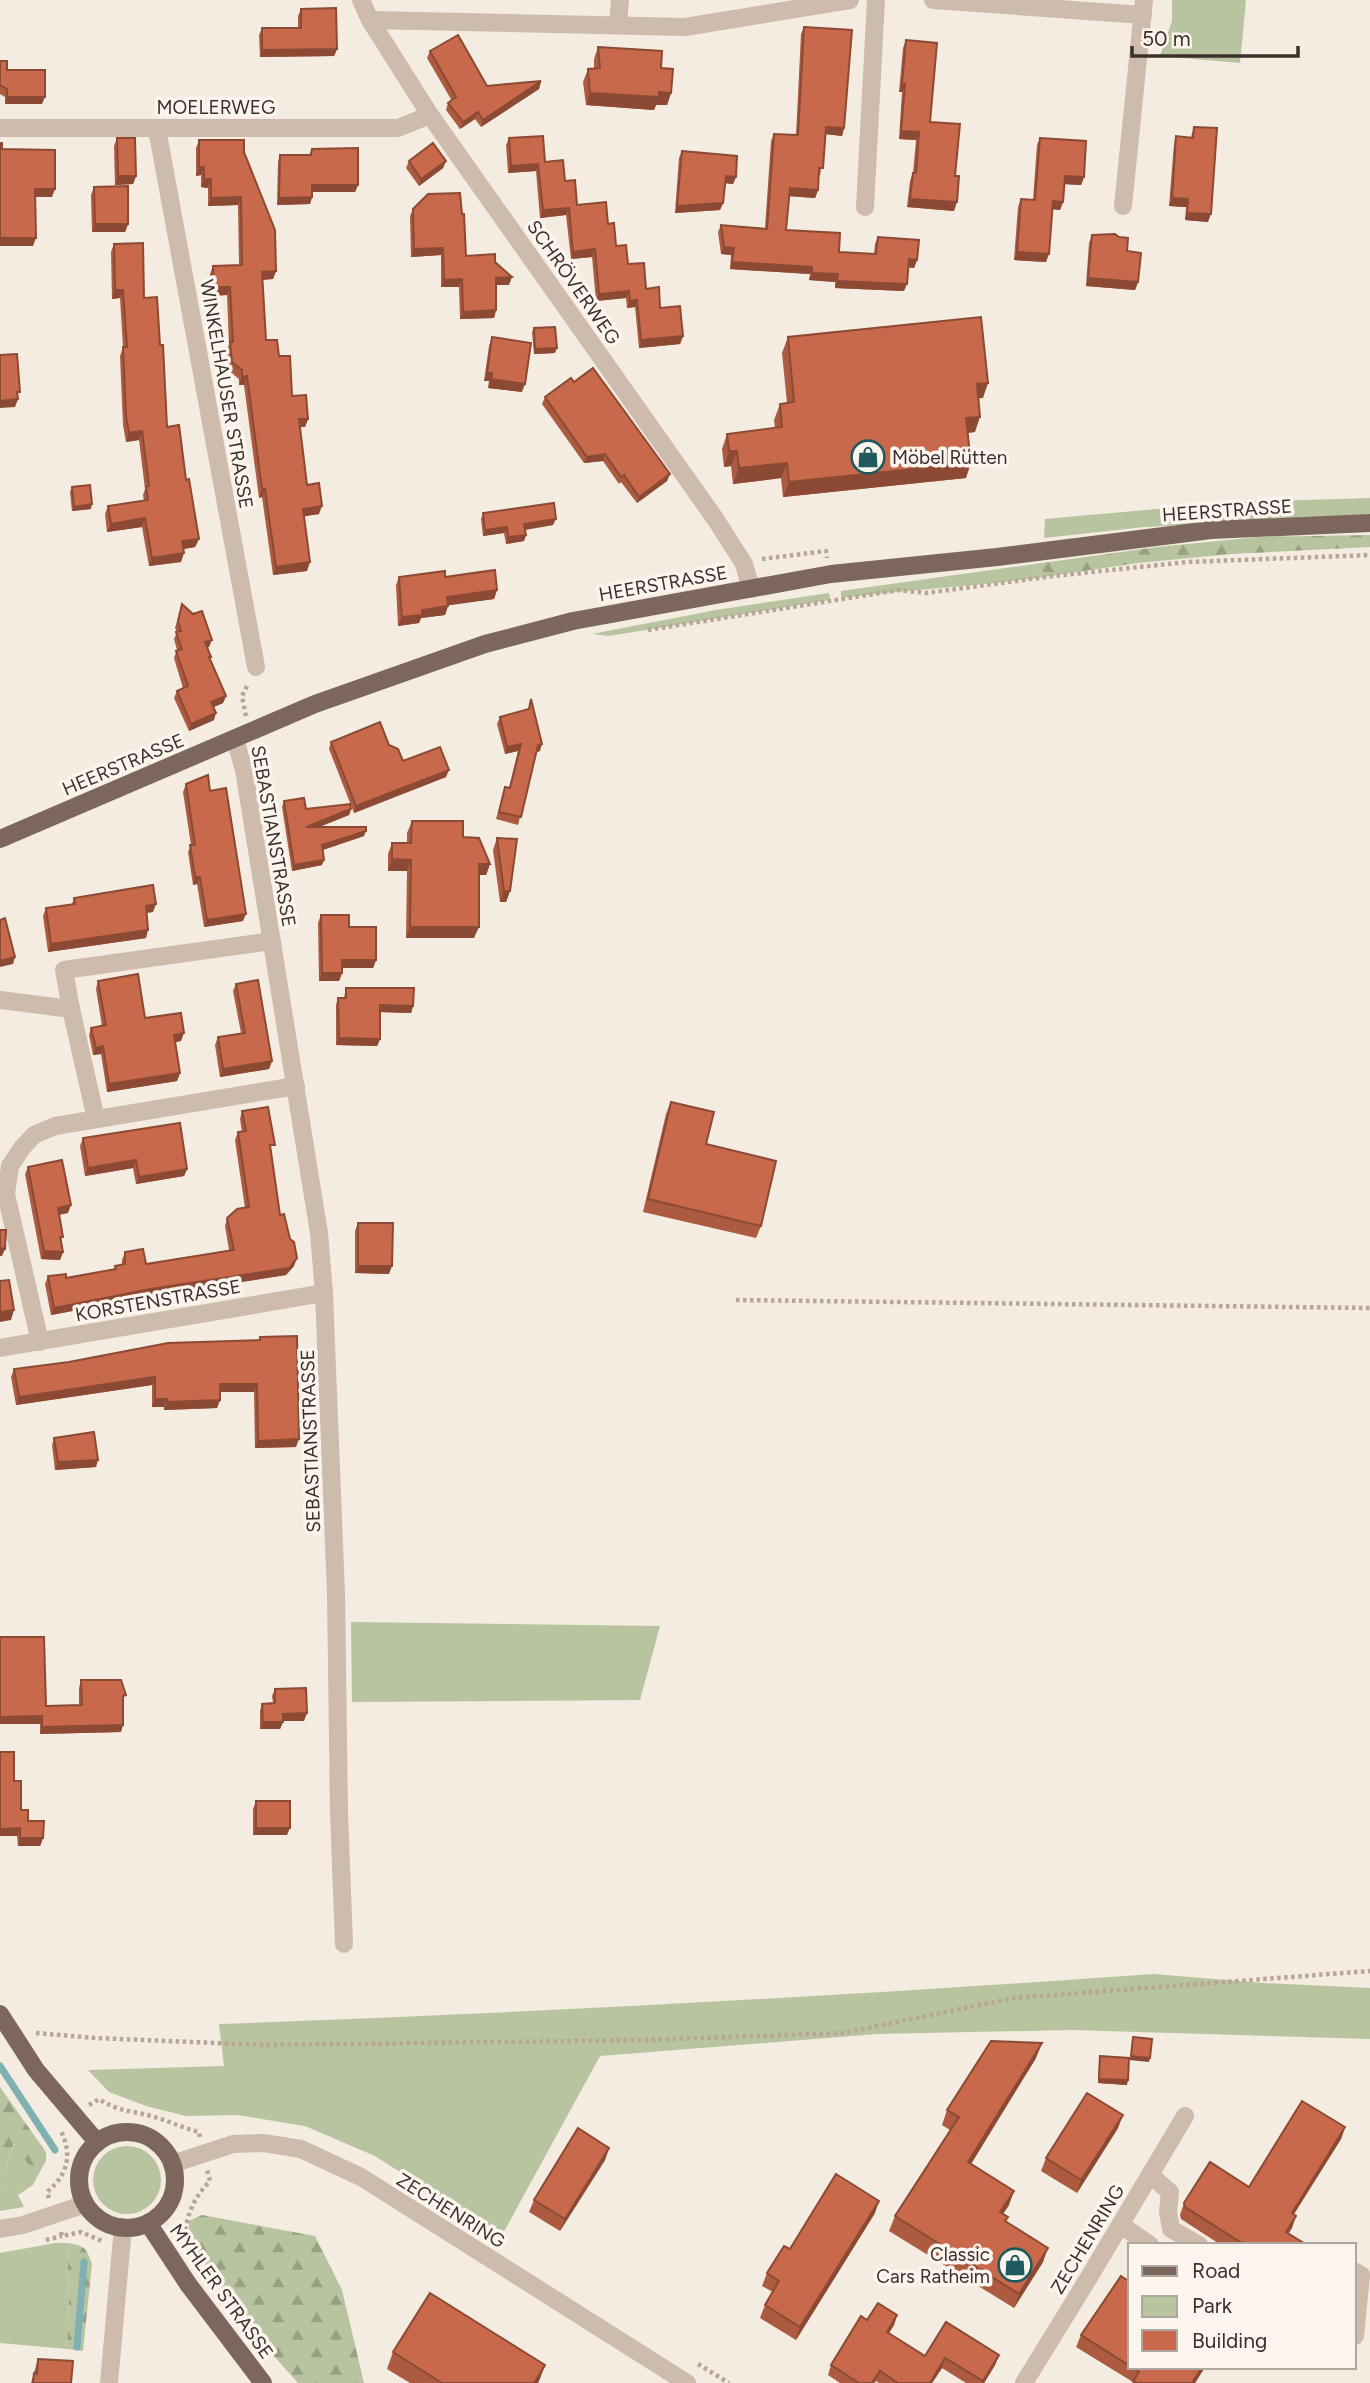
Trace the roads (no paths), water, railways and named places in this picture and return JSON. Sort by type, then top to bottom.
[{"type":"main road","name":"HEERSTRASSE","points":[[0,839],[315,704],[485,644],[573,621],[831,574],[998,557],[1211,530],[1370,523]]},
{"type":"main road","points":[[0,2014],[36,2070],[97,2142]]},
{"type":"main road","points":[[113,2134],[143,2134],[158,2143],[172,2164],[172,2193],[166,2206],[148,2223],[122,2236],[85,2204],[79,2186],[80,2169],[97,2142],[113,2134]]},
{"type":"main road","name":"MYHLER STRASSE","points":[[148,2223],[263,2383]]},
{"type":"street","name":"SCHRÖVERWEG","points":[[361,0],[370,20],[430,115],[716,520],[744,564],[751,589]]},
{"type":"street","points":[[618,25],[620,0]]},
{"type":"street","points":[[370,20],[685,27],[850,0]]},
{"type":"street","points":[[865,207],[876,0]]},
{"type":"street","points":[[933,0],[1144,8],[1123,206]]},
{"type":"street","name":"MOELERWEG","points":[[0,128],[398,128],[430,115]]},
{"type":"street","name":"WINKELHAUSER STRASSE","points":[[157,129],[256,667]]},
{"type":"street","name":"SEBASTIANSTRASSE","points":[[235,739],[244,770],[319,1233],[324,1293],[336,1593],[344,1944]]},
{"type":"street","name":"SEBASTIANSTRASSE","points":[[71,1009],[64,970],[272,941]]},
{"type":"street","points":[[0,1000],[71,1009],[96,1119]]},
{"type":"street","points":[[40,1342],[6,1194],[10,1166],[34,1135],[55,1126],[296,1086]]},
{"type":"street","name":"KORSTENSTRASSE","points":[[0,1349],[324,1293]]},
{"type":"street","name":"ZECHENRING","points":[[1024,2383],[1185,2116]]},
{"type":"street","name":"ZECHENRING","points":[[172,2164],[233,2144],[263,2143],[301,2149],[360,2177],[687,2383]]},
{"type":"street","points":[[1150,2175],[1170,2192],[1168,2212],[1171,2229],[1196,2243]]},
{"type":"street","points":[[0,2228],[23,2225],[85,2204]]},
{"type":"street","points":[[1121,2225],[1147,2243]]},
{"type":"street","points":[[109,2383],[122,2236]]},
{"type":"street","points":[[1356,2272],[1361,2275],[1356,2326]]},
{"type":"waterway","points":[[0,2066],[55,2150]]},
{"type":"waterway","points":[[77,2347],[84,2262]]},
{"type":"place","name":"Möbel Rütten","points":[[868,457]]},
{"type":"place","name":"Classic Cars Ratheim","points":[[1015,2265]]}]
